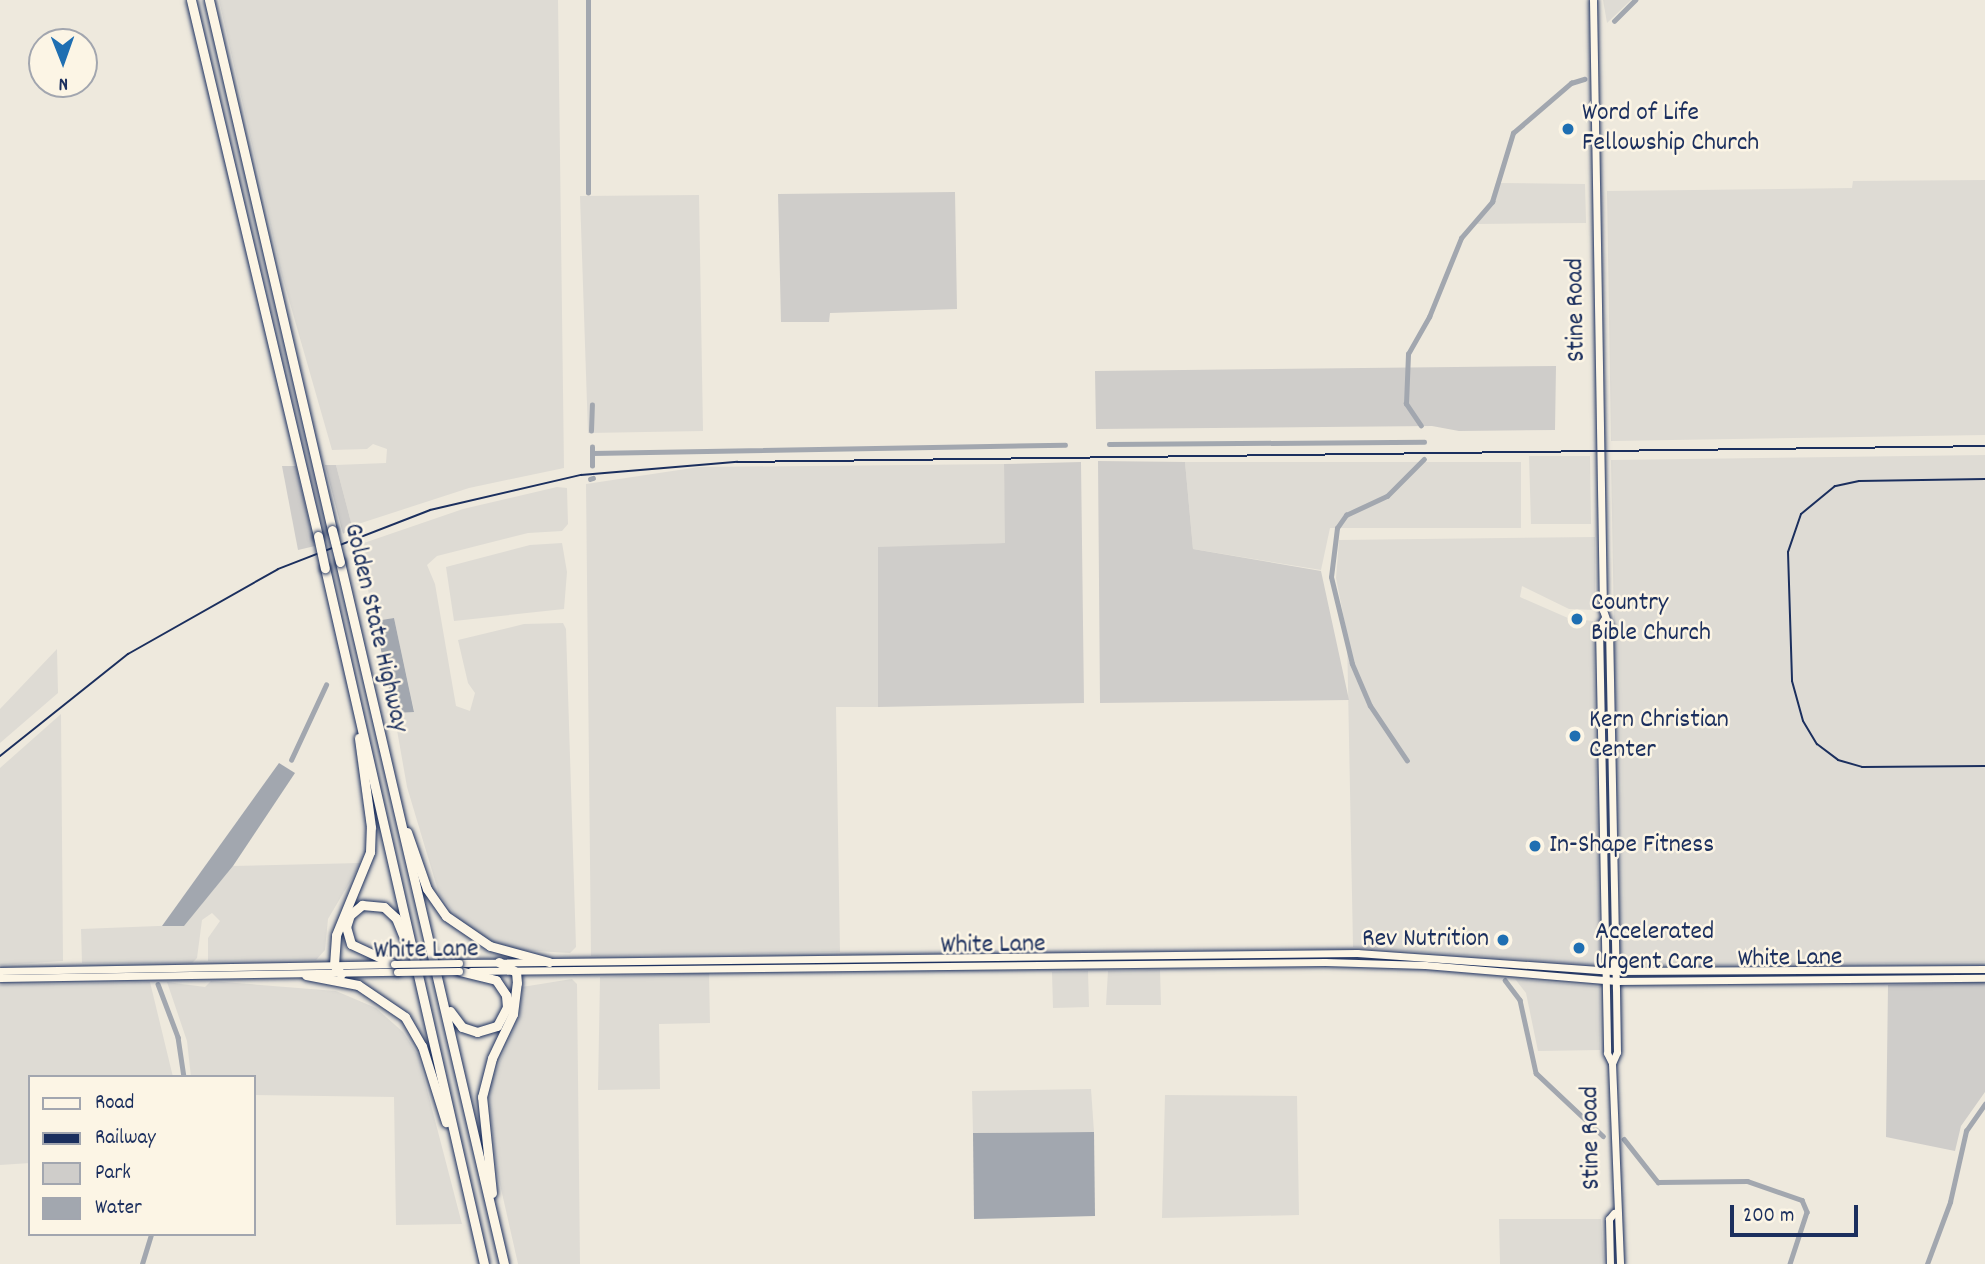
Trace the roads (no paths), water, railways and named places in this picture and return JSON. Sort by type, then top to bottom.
[{"type":"highway","name":"Golden State Highway","points":[[191,0],[318,536],[484,1264]]},
{"type":"highway","name":"Golden State Highway","points":[[209,0],[340,562],[377,735],[433,958],[504,1264]]},
{"type":"highway","points":[[341,974],[334,965],[337,929],[363,879],[370,852],[360,722]]},
{"type":"highway","points":[[377,735],[422,877],[438,906],[479,941],[549,962]]},
{"type":"highway","points":[[396,968],[351,944],[346,927],[353,911],[373,904],[393,913],[417,976]]},
{"type":"highway","points":[[433,958],[457,1023],[472,1032],[492,1029],[506,1012],[504,989],[491,978],[459,967]]},
{"type":"highway","points":[[495,1226],[482,1097],[492,1058],[513,1014],[516,972],[499,962]]},
{"type":"highway","points":[[306,975],[368,990],[413,1027],[467,1186]]},
{"type":"main road","name":"Stine Road","points":[[1593,0],[1604,619],[1600,627],[1602,758],[1612,831],[1616,971],[1617,1052],[1612,1063],[1614,1213],[1609,1219],[1611,1264]]},
{"type":"main road","name":"Stine Road","points":[[1604,619],[1609,627],[1604,868],[1605,970],[1607,1053],[1612,1063]]},
{"type":"main road","points":[[1604,868],[1614,910]]},
{"type":"main road","name":"White Lane","points":[[459,967],[499,962],[1323,953],[1430,957],[1616,971],[1985,969]]},
{"type":"main road","points":[[1285,964],[1323,953]]},
{"type":"main road","points":[[1325,962],[1330,957],[1374,954]]},
{"type":"main road","points":[[1383,963],[1430,957]]},
{"type":"main road","points":[[869,968],[875,963],[909,958]]},
{"type":"main road","points":[[782,969],[818,959]]},
{"type":"main road","points":[[823,968],[868,959]]},
{"type":"main road","points":[[678,970],[686,965],[721,960]]},
{"type":"main road","name":"White Lane","points":[[0,971],[334,965],[459,967],[516,972],[1325,962],[1383,963],[1606,981],[1985,977]]},
{"type":"main road","points":[[1494,972],[1530,971],[1536,966]]},
{"type":"main road","points":[[202,977],[249,967]]},
{"type":"main road","points":[[172,977],[200,968]]},
{"type":"main road","name":"White Lane","points":[[0,978],[306,975],[396,968]]},
{"type":"main road","points":[[1678,981],[1710,971]]},
{"type":"main road","name":"Stine Road","points":[[1614,1213],[1619,1218],[1620,1264]]},
{"type":"water","points":[[394,618],[414,712],[394,713],[375,621]]},
{"type":"water","points":[[279,763],[295,773],[233,866],[184,926],[162,926]]},
{"type":"water","points":[[1094,1132],[1095,1216],[974,1219],[973,1133]]},
{"type":"waterway","points":[[1614,21],[1635,0]]},
{"type":"waterway","points":[[588,1],[588,193]]},
{"type":"waterway","points":[[1421,426],[1406,404],[1408,354],[1429,317],[1461,238],[1492,202],[1513,133],[1571,83],[1584,79]]},
{"type":"waterway","points":[[591,431],[592,405]]},
{"type":"waterway","points":[[1109,444],[1424,442]]},
{"type":"waterway","points":[[592,453],[1065,445]]},
{"type":"waterway","points":[[592,447],[592,466]]},
{"type":"waterway","points":[[1407,761],[1370,706],[1352,664],[1331,577],[1337,528],[1346,515],[1387,496],[1424,459]]},
{"type":"waterway","points":[[291,760],[326,685]]},
{"type":"waterway","points":[[1505,980],[1520,1000],[1536,1073],[1603,1136]]},
{"type":"waterway","points":[[158,984],[178,1037],[184,1075]]},
{"type":"waterway","points":[[1927,1264],[1950,1202],[1966,1131],[1985,1104]]},
{"type":"waterway","points":[[1624,1139],[1658,1182],[1747,1181],[1802,1200],[1807,1212],[1790,1264]]},
{"type":"waterway","points":[[142,1264],[150,1236]]},
{"type":"railway","points":[[0,756],[128,654],[278,569],[430,510],[581,475],[737,462],[1985,446]]},
{"type":"railway","points":[[1985,479],[1859,481],[1835,486],[1801,514],[1788,552],[1792,681],[1803,721],[1817,744],[1838,760],[1862,767],[1985,766]]},
{"type":"place","name":"Word of Life Fellowship Church","points":[[1568,129]]},
{"type":"place","name":"Country Bible Church","points":[[1577,619]]},
{"type":"place","name":"Kern Christian Center","points":[[1575,736]]},
{"type":"place","name":"In-Shape Fitness","points":[[1535,846]]},
{"type":"place","name":"Rev Nutrition","points":[[1503,940]]},
{"type":"place","name":"Accelerated Urgent Care","points":[[1579,948]]}]
